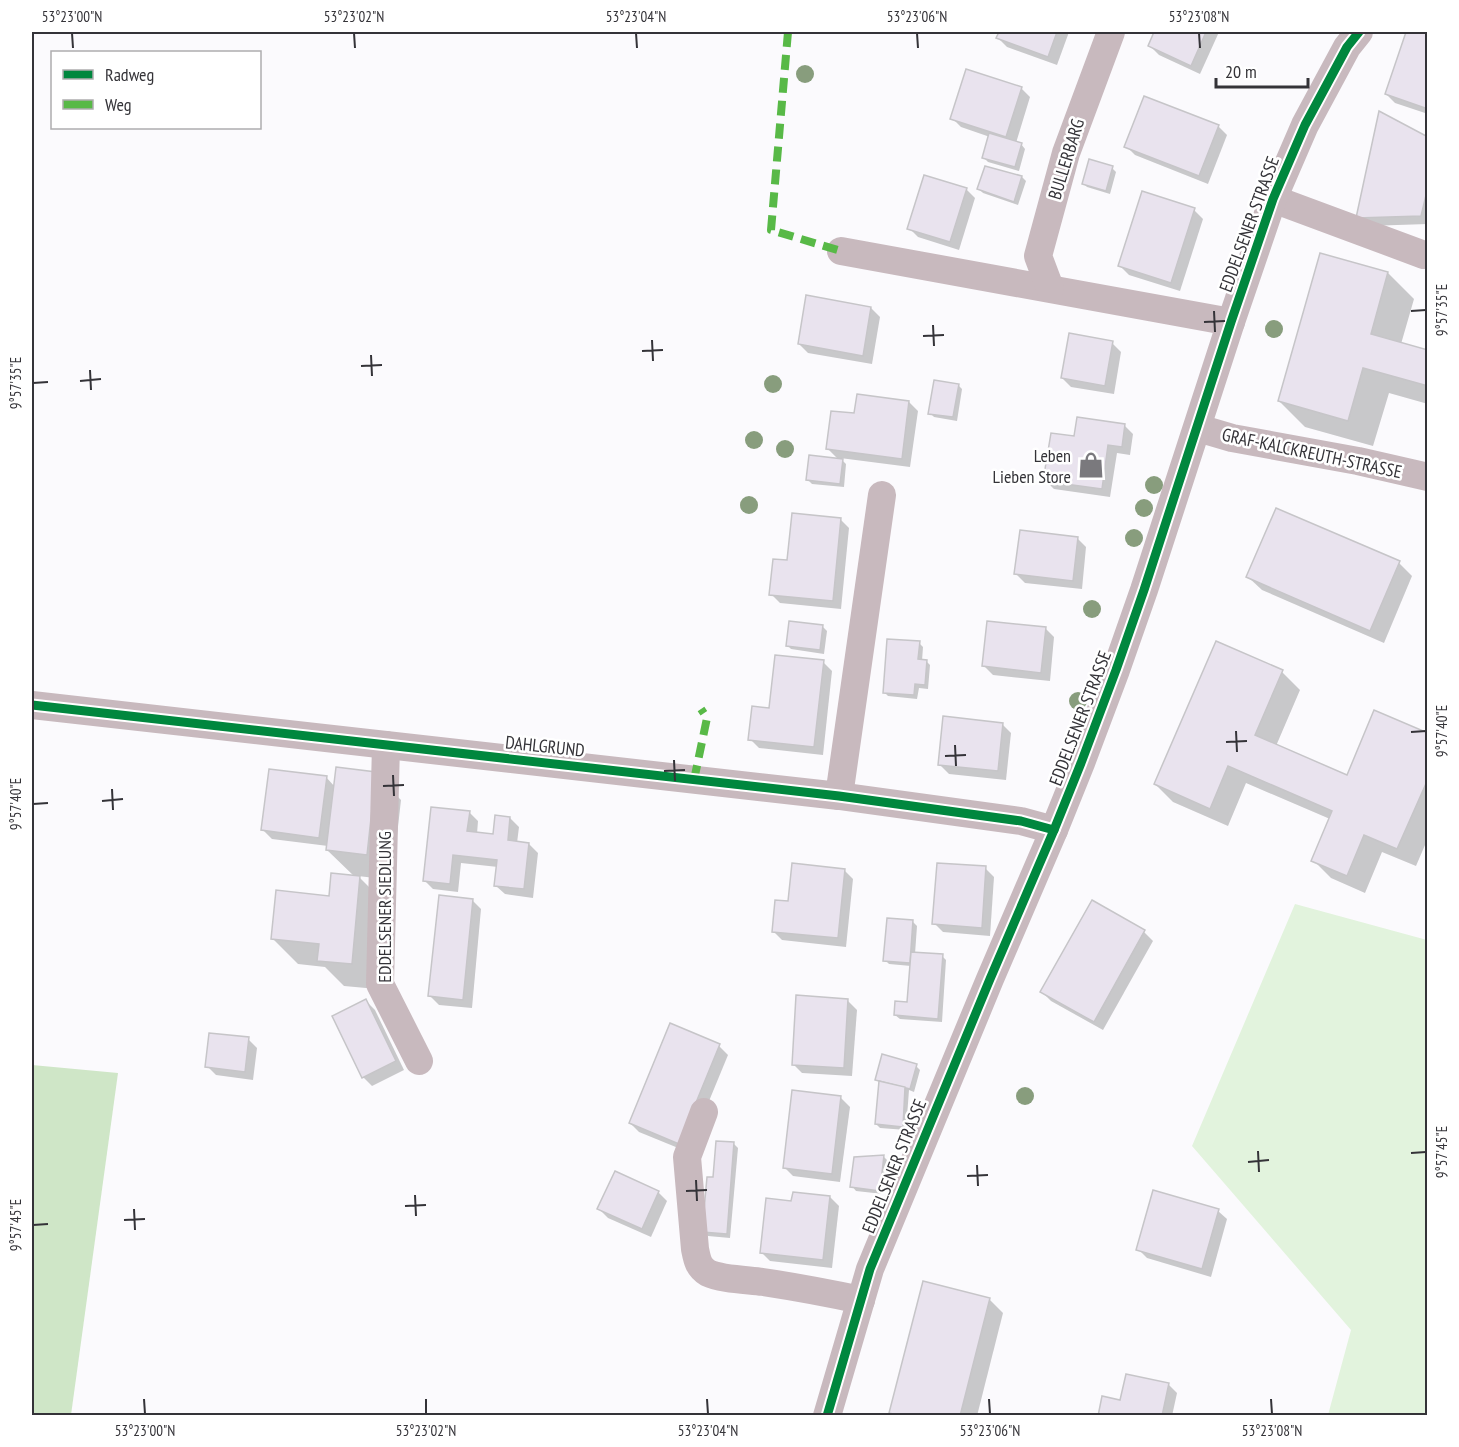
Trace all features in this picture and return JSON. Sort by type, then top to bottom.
[{"type":"street","name":"BULLERBARG","points":[[1050,288],[1038,256],[1066,153],[1111,32]]},
{"type":"street","name":"EDDELSENER STRASSE","points":[[827,1416],[870,1269],[1054,830],[1116,670],[1273,199],[1305,125],[1347,47],[1359,32]]},
{"type":"street","points":[[1273,199],[1424,255]]},
{"type":"street","points":[[841,250],[1231,322]]},
{"type":"street","name":"GRAF-KALCKREUTH-STRASSE","points":[[1198,428],[1232,438],[1358,461],[1428,477]]},
{"type":"street","points":[[839,796],[882,495]]},
{"type":"street","name":"DAHLGRUND","points":[[32,705],[839,796],[1021,820],[1054,830]]},
{"type":"street","name":"EDDELSENER SIEDLUNG","points":[[386,745],[380,984],[419,1061]]},
{"type":"street","points":[[704,1112],[687,1157],[697,1261],[702,1268],[710,1274],[817,1290],[861,1300]]},
{"type":"green space","points":[[1295,904],[1427,940],[1427,1415],[1328,1415],[1351,1330],[1192,1146]]},
{"type":"green space","points":[[32,1065],[118,1073],[71,1415],[32,1415]]},
{"type":"building","points":[[999,32],[1057,32],[1048,57],[996,38]]},
{"type":"building","points":[[1154,32],[1206,32],[1191,66],[1148,46]]},
{"type":"building","points":[[1406,32],[1428,32],[1428,109],[1385,94]]},
{"type":"building","points":[[966,69],[1022,87],[1006,137],[950,119]]},
{"type":"building","points":[[1144,96],[1219,125],[1199,176],[1124,147]]},
{"type":"building","points":[[1379,111],[1428,137],[1428,187],[1421,216],[1356,218]]},
{"type":"building","points":[[989,133],[1022,143],[1015,167],[982,158]]},
{"type":"building","points":[[1089,159],[1113,166],[1106,191],[1082,184]]},
{"type":"building","points":[[985,166],[1022,176],[1014,202],[977,189]]},
{"type":"building","points":[[924,175],[967,188],[950,242],[907,229]]},
{"type":"building","points":[[1142,191],[1195,208],[1171,283],[1118,266]]},
{"type":"building","points":[[1320,253],[1388,272],[1371,334],[1428,350],[1428,386],[1363,368],[1348,421],[1278,401]]},
{"type":"building","points":[[806,295],[871,307],[863,356],[798,344]]},
{"type":"building","points":[[1069,333],[1113,341],[1105,386],[1061,378]]},
{"type":"building","points":[[934,380],[959,384],[953,417],[928,414]]},
{"type":"building","points":[[857,394],[909,401],[902,459],[826,449],[831,411],[854,413]]},
{"type":"building","points":[[1077,417],[1125,424],[1122,447],[1108,445],[1102,489],[1043,481],[1051,433],[1074,436]]},
{"type":"building","points":[[809,455],[843,459],[840,484],[806,480]]},
{"type":"building","points":[[1276,508],[1400,561],[1370,631],[1246,577]]},
{"type":"building","points":[[792,513],[841,518],[833,601],[769,595],[773,559],[787,560]]},
{"type":"building","points":[[1020,530],[1078,537],[1073,581],[1014,574]]},
{"type":"building","points":[[789,621],[823,625],[820,650],[786,646]]},
{"type":"building","points":[[987,621],[1046,627],[1041,673],[982,666]]},
{"type":"building","points":[[887,639],[920,641],[918,659],[927,660],[925,685],[915,684],[914,695],[883,693]]},
{"type":"building","points":[[1216,641],[1283,670],[1255,735],[1347,775],[1374,710],[1428,733],[1428,779],[1397,849],[1364,835],[1347,876],[1311,861],[1332,811],[1228,766],[1210,809],[1154,784]]},
{"type":"building","points":[[775,655],[824,660],[814,747],[748,740],[752,706],[769,708]]},
{"type":"building","points":[[943,716],[1003,723],[998,771],[938,765]]},
{"type":"building","points":[[336,767],[376,772],[367,855],[326,850]]},
{"type":"building","points":[[269,769],[327,776],[319,838],[261,830]]},
{"type":"building","points":[[431,807],[470,811],[467,831],[493,834],[495,815],[510,817],[508,840],[529,843],[524,889],[494,886],[497,860],[453,855],[450,884],[423,881]]},
{"type":"building","points":[[792,863],[845,869],[838,938],[772,932],[775,900],[788,901]]},
{"type":"building","points":[[937,863],[986,866],[982,928],[932,924]]},
{"type":"building","points":[[331,873],[360,876],[352,964],[317,961],[319,944],[271,939],[276,890],[329,896]]},
{"type":"building","points":[[439,895],[473,899],[463,1000],[428,996]]},
{"type":"building","points":[[1092,900],[1145,930],[1094,1022],[1040,992]]},
{"type":"building","points":[[887,918],[913,920],[910,963],[883,961]]},
{"type":"building","points":[[911,952],[943,954],[938,1019],[894,1015],[895,1001],[907,1002]]},
{"type":"building","points":[[796,995],[848,999],[844,1068],[792,1065]]},
{"type":"building","points":[[366,999],[396,1061],[362,1078],[332,1016]]},
{"type":"building","points":[[670,1023],[720,1044],[679,1144],[629,1123]]},
{"type":"building","points":[[209,1033],[249,1037],[245,1072],[205,1067]]},
{"type":"building","points":[[882,1054],[917,1064],[910,1089],[875,1080]]},
{"type":"building","points":[[879,1081],[905,1087],[903,1127],[875,1124]]},
{"type":"building","points":[[792,1090],[841,1096],[832,1174],[783,1168]]},
{"type":"building","points":[[716,1141],[734,1142],[727,1234],[702,1232],[707,1177],[713,1177]]},
{"type":"building","points":[[884,1155],[880,1191],[850,1187],[854,1157]]},
{"type":"building","points":[[615,1171],[659,1191],[642,1229],[597,1209]]},
{"type":"building","points":[[1153,1190],[1219,1209],[1202,1269],[1136,1250]]},
{"type":"building","points":[[793,1192],[830,1196],[823,1260],[760,1253],[766,1198],[791,1201]]},
{"type":"building","points":[[923,1281],[990,1298],[960,1416],[901,1416],[889,1413]]},
{"type":"building","points":[[1126,1374],[1169,1383],[1162,1416],[1098,1416],[1102,1396],[1120,1400]]},
{"type":"marked path","points":[[788,32],[771,230],[841,251]]},
{"type":"marked path","points":[[694,780],[707,718],[701,709]]},
{"type":"cycle path","points":[[827,1416],[870,1269],[1054,830],[1116,670],[1273,199],[1305,125],[1347,47],[1359,32]]},
{"type":"cycle path","points":[[32,705],[839,796],[1021,821],[1054,830]]},
{"type":"place","name":"Leben Lieben Store","points":[[1091,465]]}]
